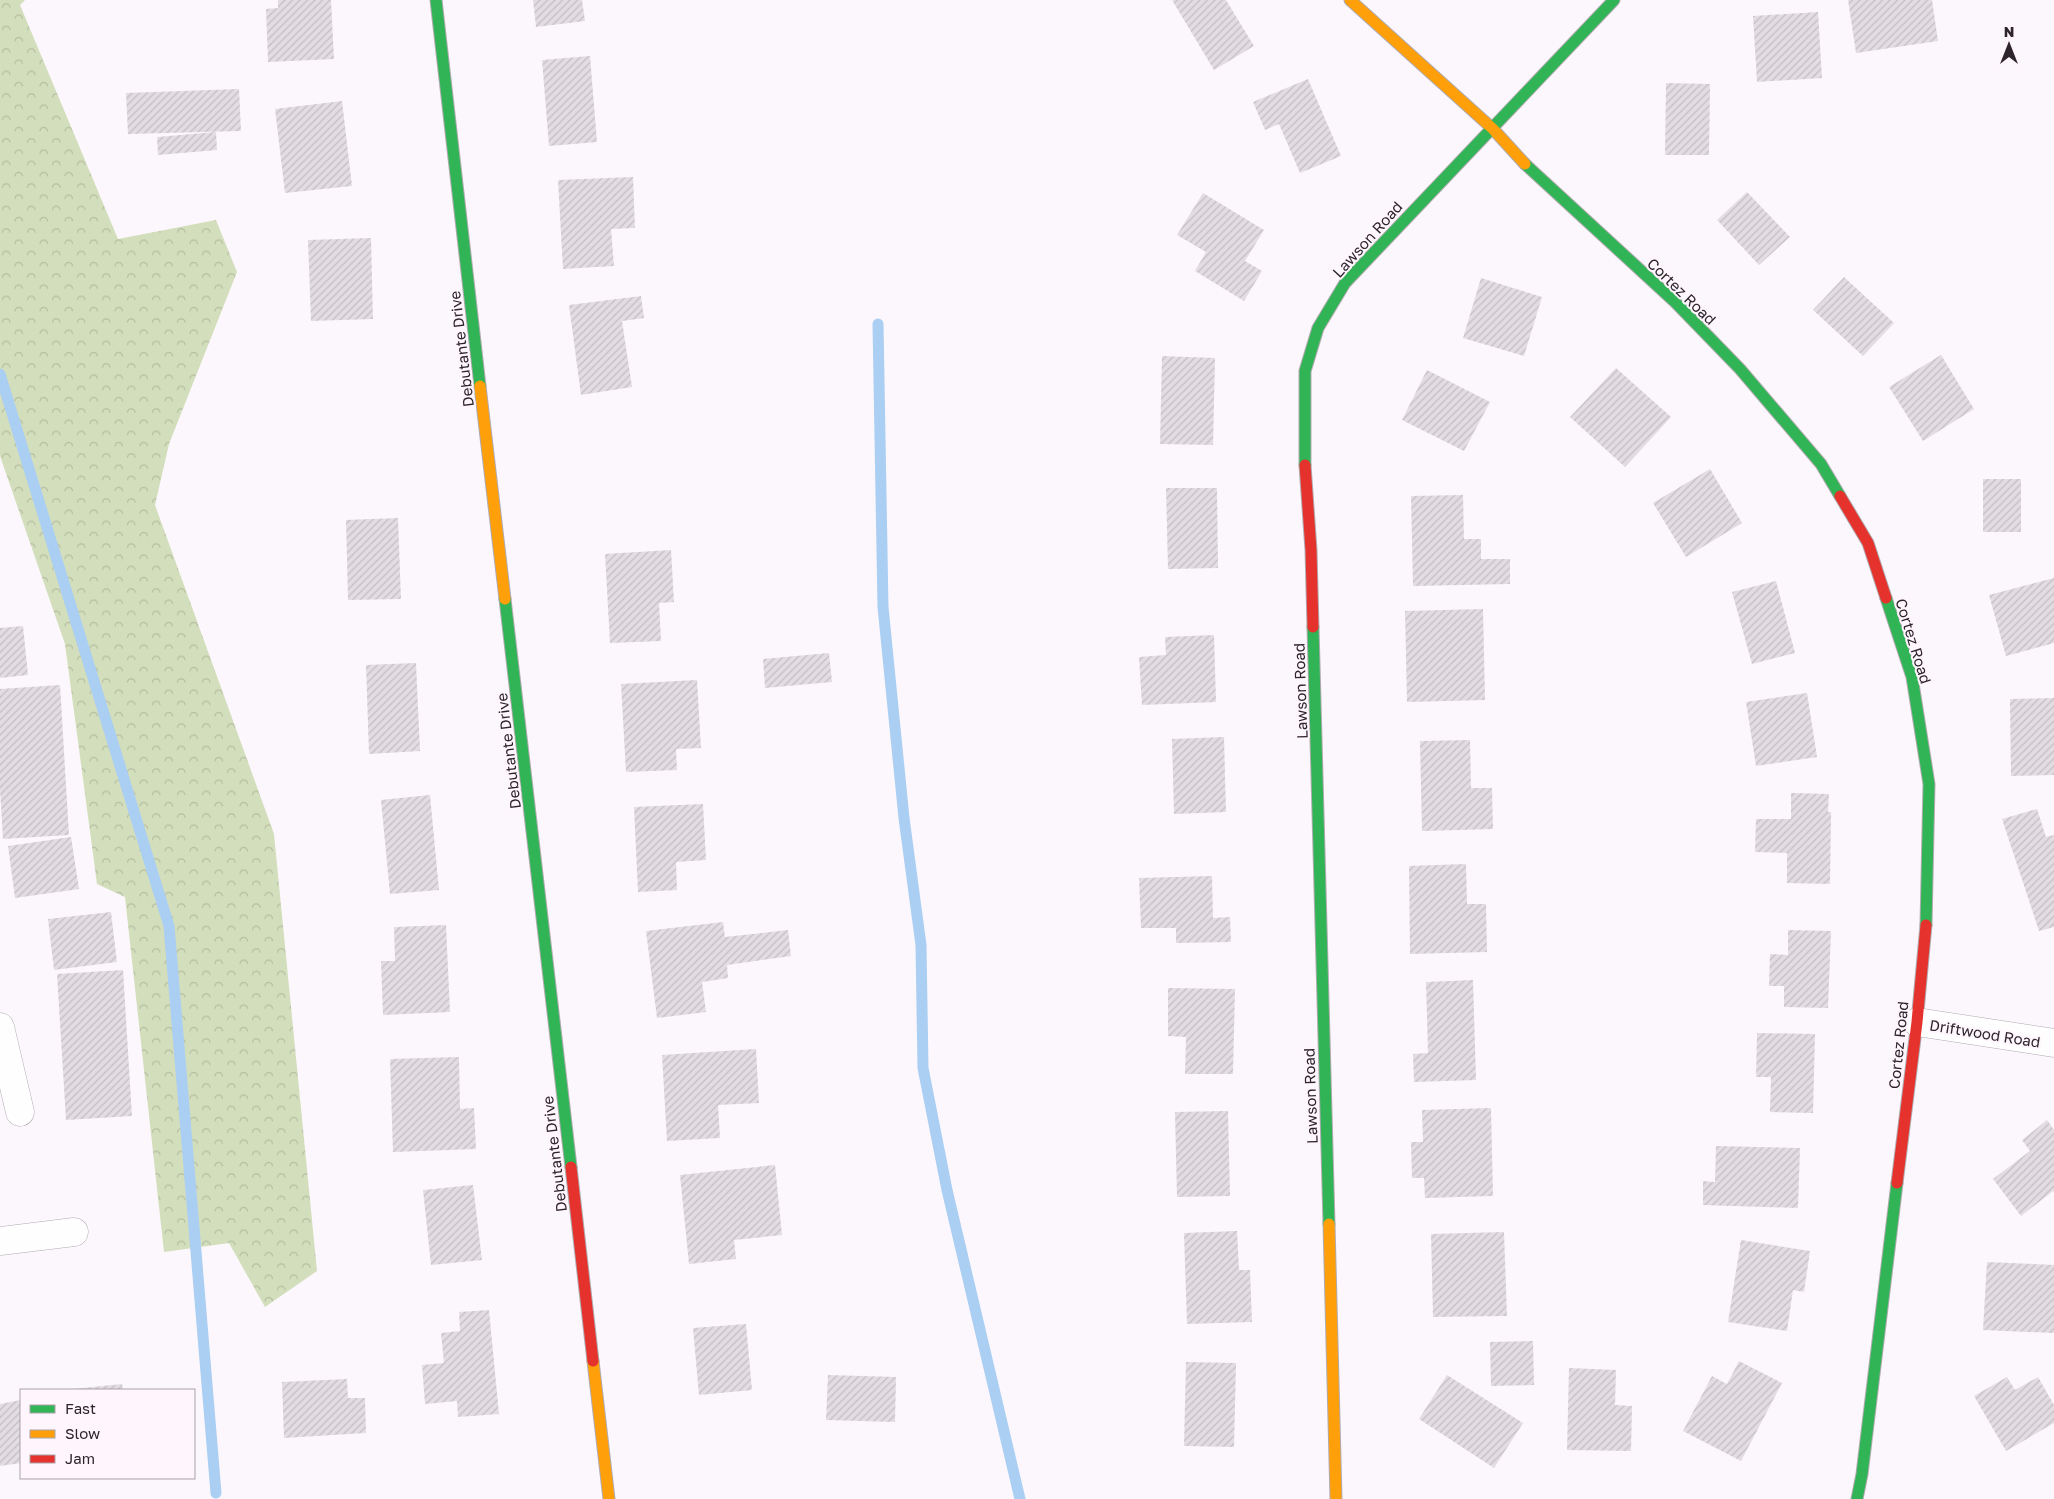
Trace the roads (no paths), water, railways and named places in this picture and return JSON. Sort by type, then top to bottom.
[{"type":"street","name":"Debutante Drive","points":[[436,0],[609,1499]]},
{"type":"street","name":"Cortez Road","points":[[1350,0],[1493,129],[1530,170],[1675,302],[1740,369],[1821,464],[1868,543],[1912,677],[1929,784],[1928,898],[1917,1022],[1862,1474],[1857,1499]]},
{"type":"street","name":"Lawson Road","points":[[1336,1499],[1311,560],[1304,456],[1305,371],[1318,328],[1345,283],[1614,0]]},
{"type":"street","name":"Driftwood Road","points":[[1917,1022],[2054,1043]]},
{"type":"street","points":[[0,1027],[20,1112]]},
{"type":"street","points":[[0,1241],[74,1232]]},
{"type":"waterway","points":[[878,324],[883,607],[904,818],[921,945],[923,1068],[947,1190],[1020,1499]]},
{"type":"waterway","points":[[0,374],[169,926],[216,1493]]}]
